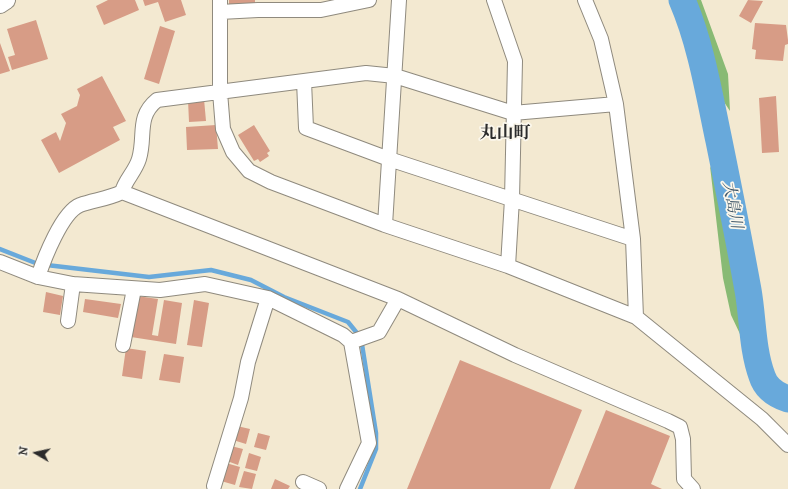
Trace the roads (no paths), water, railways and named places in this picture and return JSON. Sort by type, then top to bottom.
[{"type":"street","points":[[0,4],[6,0]]},
{"type":"street","points":[[369,0],[321,10],[258,10],[220,6],[220,92],[223,129],[227,141],[236,157],[249,171],[271,182],[385,226],[508,266],[636,317],[762,419],[788,445]]},
{"type":"street","points":[[385,226],[399,0]]},
{"type":"street","points":[[585,0],[602,39],[616,104],[633,238],[636,317]]},
{"type":"street","points":[[497,1],[515,60],[512,199],[508,266]]},
{"type":"street","points":[[40,269],[68,215],[78,206],[112,197],[122,192],[125,182],[133,171],[138,160],[144,115],[149,107],[157,100],[366,73],[395,76],[513,113],[616,104]]},
{"type":"street","points":[[304,81],[306,128],[389,159],[633,238]]},
{"type":"street","points":[[122,192],[398,299],[515,355],[592,387],[680,427],[683,439],[684,479],[693,489]]},
{"type":"street","points":[[0,262],[40,269],[73,284],[160,290],[205,284],[268,298],[343,335],[357,340],[379,332],[398,299]]},
{"type":"street","points":[[68,321],[73,284]]},
{"type":"street","points":[[123,346],[134,289]]},
{"type":"street","points":[[214,486],[241,398],[248,362],[268,298]]},
{"type":"street","points":[[347,489],[369,443],[357,340]]},
{"type":"street","points":[[303,482],[319,489]]},
{"type":"waterway","name":"大島川","points":[[682,0],[689,17],[708,87],[745,271],[756,355],[766,385],[779,396],[788,399]]},
{"type":"waterway","points":[[0,249],[38,264],[149,277],[211,270],[251,280],[284,297],[348,322],[361,338],[376,433],[376,449],[360,489]]},
{"type":"district","name":"丸山町","points":[[505,134]]}]
